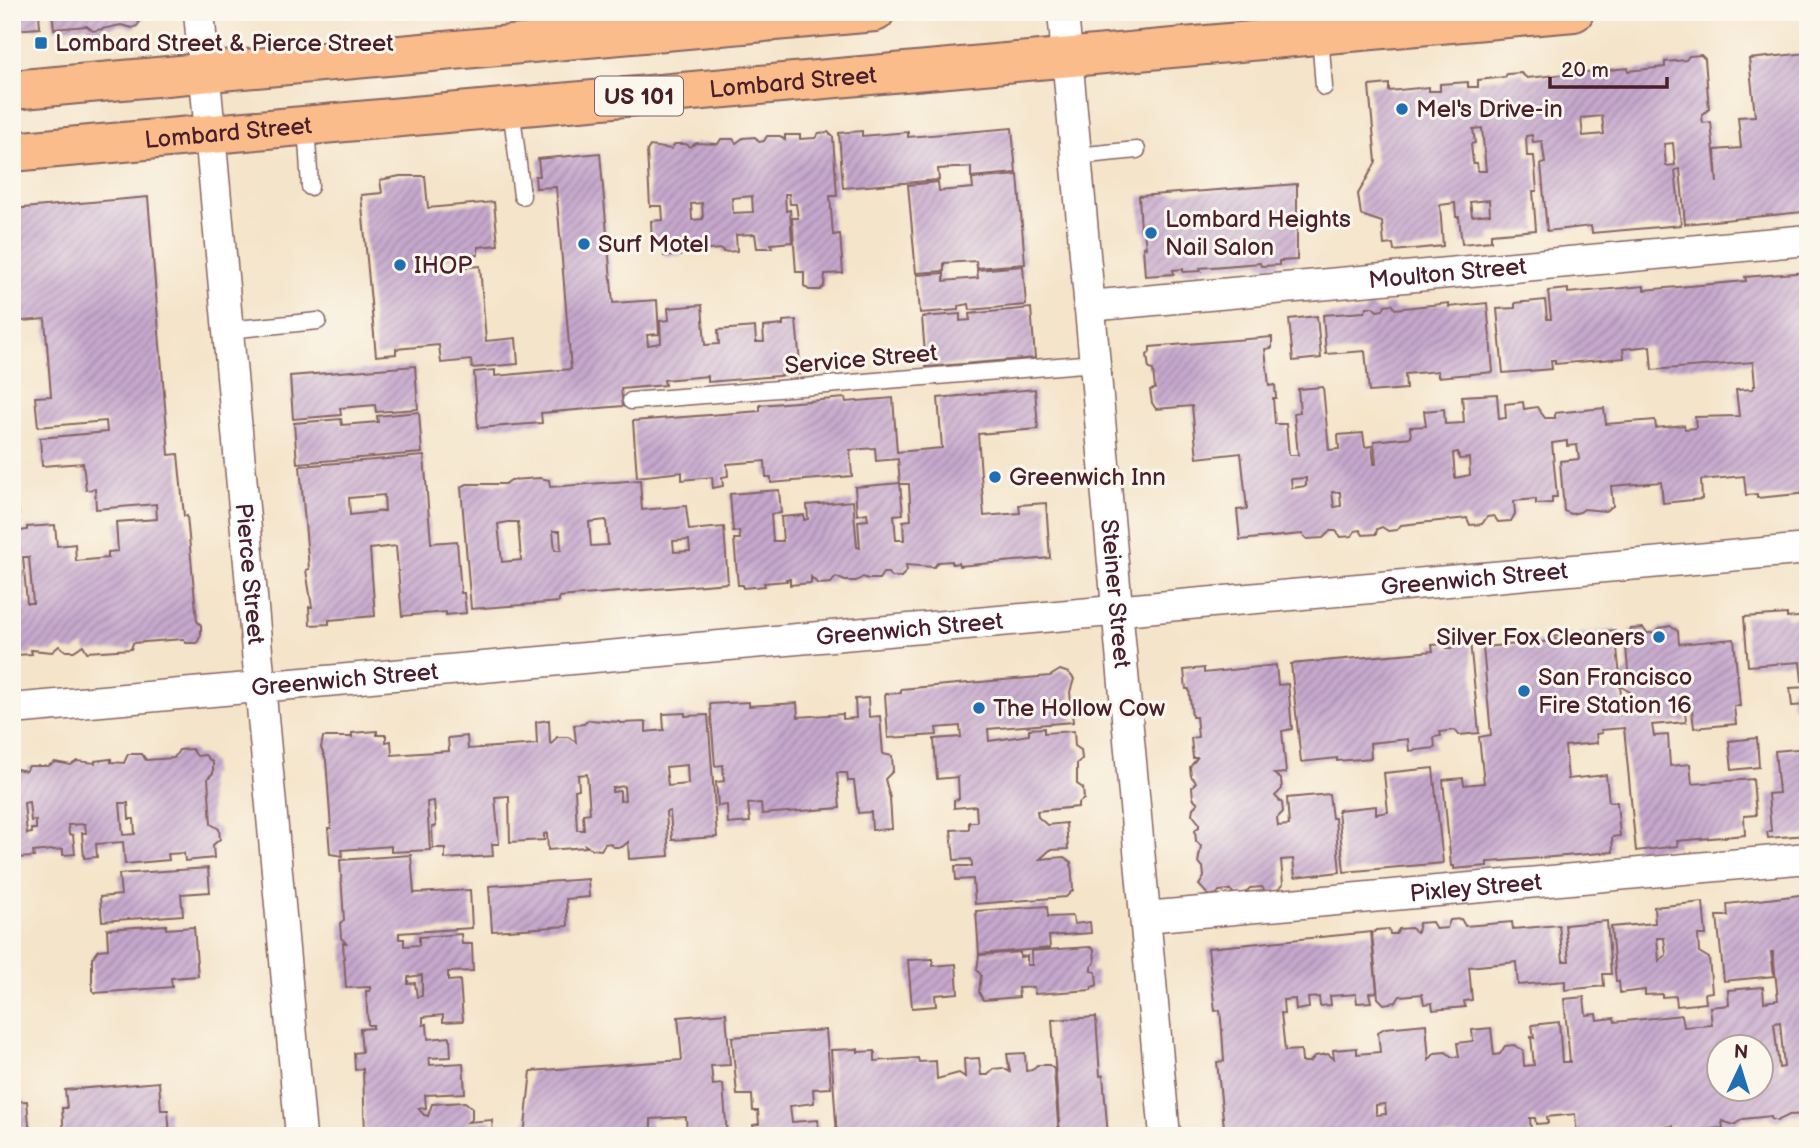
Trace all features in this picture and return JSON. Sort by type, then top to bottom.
[{"type":"highway","points":[[12,90],[783,16],[875,12]]},
{"type":"highway","name":"Lombard Street","points":[[12,152],[1574,12]]},
{"type":"street","name":"Pierce Street","points":[[199,12],[301,1136]]},
{"type":"street","name":"Steiner Street","points":[[1063,12],[1165,1136]]},
{"type":"street","name":"Moulton Street","points":[[1089,306],[1808,240]]},
{"type":"street","name":"Greenwich Street","points":[[12,709],[1808,549]]},
{"type":"street","name":"Pixley Street","points":[[1144,917],[1808,858]]},
{"type":"lane","points":[[1320,35],[1324,87]]},
{"type":"lane","points":[[511,107],[522,196]]},
{"type":"lane","points":[[306,125],[310,187]]},
{"type":"lane","points":[[1076,156],[1137,150]]},
{"type":"lane","points":[[228,330],[318,321]]},
{"type":"lane","name":"Service Street","points":[[631,401],[1095,363]]},
{"type":"building","points":[[12,12],[39,12],[40,28],[12,30]]},
{"type":"building","points":[[52,12],[142,12],[143,17],[137,26],[132,28],[121,25],[93,31],[87,26],[54,29]]},
{"type":"building","points":[[1808,53],[1808,216],[1802,216],[1802,212],[1685,224],[1680,169],[1675,170],[1681,225],[1592,233],[1591,226],[1547,231],[1541,164],[1545,163],[1542,141],[1533,142],[1532,135],[1526,136],[1527,156],[1534,156],[1536,230],[1491,234],[1491,241],[1462,244],[1455,203],[1440,205],[1443,246],[1394,251],[1393,244],[1384,245],[1382,222],[1361,215],[1358,194],[1376,162],[1369,86],[1389,84],[1389,91],[1429,87],[1429,91],[1440,91],[1440,84],[1468,82],[1468,87],[1478,87],[1478,80],[1505,77],[1507,74],[1521,73],[1527,78],[1628,68],[1628,71],[1665,67],[1665,62],[1701,55],[1705,59],[1709,109],[1702,115],[1703,123],[1711,122],[1717,183],[1715,150],[1741,148],[1738,117],[1755,116],[1749,59]],"holes":[[[1602,116],[1604,134],[1583,136],[1581,118]],[[1482,128],[1486,171],[1478,171],[1477,163],[1473,163],[1473,129]],[[1673,143],[1675,165],[1666,166],[1664,144]],[[1489,200],[1490,214],[1472,216],[1470,202]]]},
{"type":"building","points":[[1012,128],[1016,173],[971,177],[971,167],[938,169],[939,180],[843,188],[839,133],[862,131],[862,136],[908,132],[908,137]]},
{"type":"building","points":[[828,132],[833,137],[837,196],[830,196],[833,235],[840,234],[843,273],[825,274],[824,286],[820,290],[809,290],[804,286],[804,272],[796,272],[792,218],[798,218],[796,204],[790,204],[789,194],[785,194],[786,211],[790,210],[792,242],[771,244],[772,248],[757,248],[755,234],[736,235],[737,251],[723,252],[722,249],[681,252],[680,256],[664,256],[664,243],[652,243],[651,221],[663,220],[662,206],[650,206],[647,151],[650,146],[671,149],[675,144],[686,144],[690,147],[696,143],[718,144],[721,139],[733,139],[736,143],[743,138],[755,137],[759,142],[764,141],[767,136],[780,136],[785,140],[785,135],[800,135],[800,139],[815,138],[819,133]],"holes":[[[752,196],[753,212],[733,213],[732,198]],[[702,203],[703,219],[692,220],[691,204]]]},
{"type":"building","name":"Surf Motel","points":[[600,153],[613,303],[657,300],[659,334],[647,335],[648,345],[661,343],[660,321],[669,320],[668,308],[702,305],[705,345],[719,344],[718,330],[755,327],[756,342],[764,342],[763,327],[783,325],[783,321],[796,320],[801,374],[708,382],[708,376],[664,380],[665,385],[621,389],[623,406],[541,413],[542,423],[478,428],[474,372],[495,370],[495,376],[571,369],[556,187],[536,188],[535,176],[540,176],[538,159]]},
{"type":"building","points":[[1018,175],[1025,264],[977,268],[976,261],[944,263],[944,271],[916,273],[908,185],[938,182],[939,191],[973,188],[972,179]]},
{"type":"building","points":[[400,176],[425,176],[428,208],[494,202],[498,245],[478,247],[478,255],[432,259],[433,270],[480,266],[486,341],[516,338],[518,364],[472,368],[471,360],[441,363],[439,345],[396,349],[396,354],[376,356],[361,195],[382,193],[380,180]]},
{"type":"building","points":[[1297,184],[1297,260],[1279,261],[1279,265],[1261,266],[1260,263],[1183,272],[1183,269],[1173,270],[1174,274],[1145,276],[1143,247],[1146,248],[1144,231],[1141,231],[1139,196]]},
{"type":"building","points":[[148,197],[169,455],[178,454],[197,621],[201,625],[201,635],[197,643],[186,643],[183,639],[133,643],[131,649],[87,652],[83,645],[74,651],[66,651],[59,646],[52,652],[31,650],[32,654],[16,655],[16,651],[12,651],[12,508],[18,508],[20,531],[27,530],[27,527],[55,525],[57,546],[75,544],[76,561],[108,558],[108,552],[118,551],[116,522],[157,519],[156,504],[96,509],[95,489],[86,490],[83,463],[42,466],[40,438],[107,432],[106,421],[38,427],[35,397],[51,396],[45,319],[12,322],[12,209]],"holes":[[[23,557],[29,557],[33,603],[27,603]]]},
{"type":"building","points":[[1023,266],[1026,305],[970,310],[969,304],[958,306],[958,310],[920,313],[917,275],[944,273],[944,281],[978,278],[977,270]]},
{"type":"building","points":[[1808,272],[1808,493],[1757,498],[1757,494],[1746,495],[1744,476],[1701,480],[1702,499],[1663,503],[1661,482],[1611,486],[1613,506],[1605,511],[1584,509],[1571,514],[1564,511],[1560,461],[1579,459],[1577,445],[1567,446],[1567,441],[1552,443],[1557,497],[1552,497],[1552,503],[1536,504],[1536,499],[1514,501],[1515,514],[1511,521],[1498,522],[1494,516],[1487,517],[1482,524],[1470,525],[1467,518],[1401,525],[1397,530],[1388,531],[1382,527],[1377,529],[1376,534],[1363,535],[1360,530],[1355,531],[1352,536],[1341,537],[1336,531],[1330,531],[1323,538],[1307,539],[1302,534],[1240,540],[1237,510],[1247,509],[1241,453],[1197,458],[1192,406],[1156,409],[1152,403],[1150,390],[1155,389],[1153,370],[1149,369],[1147,355],[1150,347],[1272,337],[1272,348],[1265,349],[1269,386],[1275,385],[1275,424],[1286,424],[1289,455],[1298,455],[1294,413],[1300,412],[1298,389],[1323,387],[1329,450],[1339,449],[1338,435],[1363,433],[1365,447],[1372,446],[1374,464],[1374,441],[1411,437],[1410,427],[1426,426],[1424,411],[1444,409],[1445,424],[1464,423],[1462,396],[1497,394],[1499,419],[1506,418],[1505,404],[1523,402],[1524,409],[1537,407],[1545,418],[1555,418],[1555,413],[1604,408],[1606,424],[1655,420],[1656,428],[1684,425],[1685,429],[1696,428],[1695,417],[1739,416],[1736,390],[1753,389],[1755,386],[1753,362],[1652,370],[1650,346],[1623,349],[1624,358],[1555,364],[1555,360],[1551,360],[1552,369],[1503,373],[1497,309],[1515,308],[1515,303],[1545,300],[1547,319],[1551,319],[1548,291],[1568,289],[1568,293],[1644,286],[1644,290],[1746,281],[1745,277]],"holes":[[[1458,452],[1459,459],[1469,458],[1470,475],[1455,478],[1453,453]],[[1306,478],[1306,486],[1292,488],[1291,479]],[[1332,492],[1340,492],[1341,506],[1334,507]]]},
{"type":"building","points":[[1449,303],[1449,307],[1487,303],[1493,372],[1438,377],[1438,371],[1405,374],[1406,389],[1369,392],[1365,351],[1326,354],[1323,315],[1364,312],[1367,307],[1373,307],[1377,311],[1392,304],[1395,309]]},
{"type":"building","points":[[1031,308],[1035,358],[926,367],[922,317],[960,314],[960,321],[970,320],[969,314]]},
{"type":"building","points":[[1317,316],[1321,358],[1293,361],[1289,319]]},
{"type":"building","points":[[415,366],[418,409],[376,412],[375,405],[340,408],[341,415],[293,419],[290,376]]},
{"type":"building","points":[[1035,389],[1038,429],[978,434],[984,516],[1020,513],[1019,505],[1046,503],[1050,558],[959,566],[959,563],[952,564],[952,561],[938,562],[934,567],[906,565],[907,571],[901,577],[891,577],[888,573],[883,573],[879,579],[863,577],[856,581],[845,581],[836,577],[831,583],[818,584],[811,577],[811,583],[790,585],[790,579],[786,579],[787,581],[764,583],[765,586],[743,588],[743,585],[738,585],[734,539],[740,539],[739,531],[733,532],[730,494],[779,490],[781,513],[771,514],[773,541],[783,541],[781,517],[804,515],[804,520],[808,519],[807,505],[853,501],[857,547],[860,548],[858,521],[868,520],[867,513],[857,515],[855,487],[900,483],[898,459],[876,461],[875,448],[850,450],[852,476],[771,483],[771,477],[766,477],[765,461],[727,464],[728,476],[722,477],[723,486],[713,488],[712,477],[682,480],[682,472],[637,477],[633,421],[760,411],[760,405],[845,398],[846,402],[893,398],[897,452],[942,448],[938,398]],"holes":[[[900,484],[909,484],[911,520],[903,521],[904,540],[896,540],[894,515],[903,514]]]},
{"type":"building","points":[[419,412],[422,453],[297,463],[294,423],[341,419],[342,425],[378,422],[377,416]]},
{"type":"building","points":[[424,456],[431,543],[457,541],[461,593],[464,593],[466,613],[402,616],[396,546],[370,549],[375,616],[329,620],[329,624],[310,625],[309,607],[312,607],[306,570],[309,569],[300,466]],"holes":[[[384,495],[385,511],[350,515],[349,498]]]},
{"type":"building","points":[[540,478],[549,480],[550,487],[640,480],[642,510],[686,506],[689,530],[724,527],[728,583],[559,597],[559,602],[471,609],[461,487],[467,484],[505,484],[511,480]],"holes":[[[606,520],[608,545],[591,546],[589,522]],[[518,522],[521,560],[502,562],[498,524]],[[553,531],[560,531],[561,550],[555,550]],[[689,540],[690,551],[674,552],[673,541]]]},
{"type":"building","points":[[1787,614],[1787,618],[1808,616],[1808,681],[1802,681],[1800,662],[1748,666],[1744,617]]},
{"type":"building","points":[[1670,626],[1678,631],[1679,644],[1734,639],[1740,706],[1734,706],[1736,724],[1694,728],[1692,710],[1685,710],[1686,722],[1652,725],[1654,736],[1668,735],[1670,766],[1690,764],[1692,784],[1753,779],[1756,815],[1744,816],[1745,835],[1677,841],[1678,846],[1636,851],[1624,728],[1601,730],[1602,733],[1596,734],[1597,743],[1565,746],[1568,779],[1606,775],[1609,802],[1617,802],[1620,836],[1612,837],[1613,852],[1487,862],[1487,866],[1454,869],[1454,866],[1451,866],[1443,780],[1463,778],[1464,785],[1484,783],[1479,737],[1491,735],[1483,647],[1556,641],[1555,636],[1615,630],[1620,676],[1628,670],[1625,635],[1629,635],[1631,629],[1643,628],[1647,633],[1655,633],[1660,628]],"holes":[[[1620,686],[1630,692],[1631,713],[1623,714]]]},
{"type":"building","points":[[1470,641],[1479,733],[1459,735],[1455,730],[1440,732],[1441,736],[1434,737],[1435,748],[1409,751],[1408,739],[1370,743],[1371,758],[1301,762],[1291,664],[1433,651],[1432,645],[1447,644],[1447,648],[1454,648],[1453,643]]},
{"type":"building","points":[[1276,665],[1278,685],[1288,684],[1292,729],[1282,731],[1286,773],[1274,774],[1281,779],[1282,789],[1275,796],[1282,803],[1283,812],[1277,818],[1278,826],[1289,825],[1287,798],[1329,794],[1332,818],[1335,818],[1340,872],[1295,877],[1293,859],[1281,860],[1283,884],[1278,890],[1266,892],[1262,887],[1250,888],[1245,893],[1234,894],[1230,890],[1209,896],[1199,885],[1204,877],[1203,867],[1198,863],[1201,846],[1196,841],[1195,830],[1199,823],[1192,814],[1198,803],[1193,798],[1192,787],[1196,782],[1191,776],[1190,767],[1197,758],[1193,758],[1191,738],[1198,737],[1196,717],[1192,717],[1184,670],[1204,668],[1204,673]]},
{"type":"building","points":[[1060,670],[1069,673],[1074,679],[1070,692],[1073,722],[988,729],[989,741],[1029,735],[1029,729],[1044,728],[1044,733],[1074,731],[1075,746],[1081,750],[1082,759],[1077,763],[1077,784],[1083,788],[1084,799],[1078,803],[1078,807],[1037,811],[1038,817],[1047,825],[1066,823],[1068,849],[1050,850],[1040,859],[1064,857],[1071,862],[1073,890],[1066,897],[975,904],[973,879],[956,880],[955,866],[972,864],[971,859],[954,860],[951,830],[969,829],[969,822],[977,822],[976,806],[954,808],[954,800],[959,799],[958,777],[937,779],[934,739],[961,737],[960,726],[936,728],[937,735],[888,738],[885,694],[901,693],[901,689],[1050,676]]},
{"type":"building","points":[[1808,687],[1808,705],[1792,706],[1790,688]]},
{"type":"building","points":[[868,698],[869,717],[880,716],[883,754],[892,756],[893,771],[885,779],[890,798],[892,829],[872,830],[871,812],[858,813],[854,781],[848,781],[847,773],[837,773],[840,808],[762,814],[761,803],[748,804],[750,822],[728,824],[727,805],[718,806],[716,782],[724,781],[723,765],[715,766],[710,704],[749,702],[749,706],[797,703],[798,717],[843,714],[843,719],[856,718],[855,699]]},
{"type":"building","points":[[663,714],[708,715],[717,837],[672,840],[670,811],[666,812],[669,856],[629,859],[628,842],[622,847],[605,844],[601,850],[585,845],[586,847],[548,850],[547,833],[544,834],[544,840],[510,842],[509,796],[495,797],[499,844],[492,844],[493,856],[445,859],[445,848],[433,848],[432,827],[436,826],[434,801],[427,802],[430,850],[391,852],[391,846],[342,850],[343,856],[330,854],[328,828],[331,828],[326,760],[321,748],[323,737],[352,737],[352,733],[377,731],[377,735],[386,735],[386,742],[391,741],[392,755],[449,751],[448,738],[467,736],[468,749],[537,744],[536,722],[549,720],[552,744],[557,737],[568,737],[576,742],[574,725],[584,724],[588,720],[646,722],[646,732],[664,730]],"holes":[[[687,765],[688,784],[668,786],[666,767]],[[587,774],[590,813],[583,814],[584,830],[577,830],[575,790],[579,789],[578,775]],[[624,786],[625,800],[620,801],[620,791],[612,792],[612,788]]]},
{"type":"building","points":[[1757,738],[1759,767],[1732,770],[1729,741]]},
{"type":"building","points":[[1808,748],[1808,835],[1768,838],[1767,832],[1771,831],[1768,794],[1779,793],[1775,751]]},
{"type":"building","points":[[192,749],[197,756],[205,755],[213,763],[213,773],[208,778],[211,824],[219,829],[220,839],[213,845],[214,858],[185,861],[184,853],[168,854],[169,860],[125,864],[123,842],[96,844],[97,857],[84,858],[82,833],[86,833],[85,824],[68,825],[69,834],[73,835],[75,854],[63,855],[63,849],[33,852],[34,857],[12,858],[12,768],[26,771],[29,766],[48,766],[55,762],[71,765],[77,761],[95,763],[111,759],[111,762],[124,763],[128,754],[142,754],[146,760],[174,758],[179,750]],"holes":[[[29,802],[31,821],[36,820],[36,829],[31,829],[32,833],[27,834],[24,803]],[[120,803],[128,803],[129,819],[134,819],[135,834],[123,835]]]},
{"type":"building","points":[[1433,768],[1443,863],[1344,872],[1338,810],[1376,806],[1376,814],[1388,812],[1384,773]]},
{"type":"building","points":[[411,855],[414,893],[470,890],[472,928],[399,933],[399,939],[404,939],[404,946],[419,945],[419,937],[461,934],[462,944],[472,944],[473,971],[448,972],[448,981],[460,980],[463,1021],[443,1022],[443,1015],[423,1017],[423,1025],[427,1024],[428,1039],[450,1037],[451,1057],[429,1058],[430,1065],[463,1063],[465,1093],[425,1095],[426,1108],[418,1108],[428,1116],[432,1104],[465,1102],[472,1108],[472,1119],[468,1122],[492,1120],[493,1136],[365,1136],[363,1069],[355,1070],[354,1053],[362,1052],[360,1029],[373,1028],[373,1025],[368,1025],[366,991],[370,991],[370,987],[346,988],[343,943],[346,943],[341,938],[340,923],[344,920],[340,860]],"holes":[[[422,975],[422,996],[417,997],[415,983],[408,984],[408,977]]]},
{"type":"building","points":[[208,868],[210,892],[181,894],[183,915],[102,921],[100,897],[121,895],[119,874]]},
{"type":"building","points":[[588,879],[589,897],[566,899],[568,926],[492,931],[489,886]]},
{"type":"building","points":[[1808,894],[1808,945],[1803,945],[1804,949],[1808,949],[1808,1114],[1789,1115],[1777,1121],[1771,1119],[1771,1116],[1743,1119],[1734,1125],[1722,1121],[1723,1128],[1674,1132],[1673,1126],[1586,1136],[1577,1136],[1575,1114],[1547,1117],[1548,1123],[1536,1124],[1535,1118],[1530,1118],[1529,1136],[1225,1136],[1217,1062],[1224,1061],[1222,1031],[1220,1010],[1215,1011],[1208,948],[1371,932],[1377,992],[1369,993],[1371,1002],[1357,1003],[1356,994],[1330,996],[1331,1005],[1320,1006],[1319,997],[1308,998],[1309,1008],[1296,1010],[1295,999],[1283,1000],[1284,1014],[1281,1013],[1285,1051],[1301,1050],[1302,1062],[1310,1062],[1315,1056],[1328,1054],[1334,1059],[1333,1050],[1357,1048],[1357,1054],[1380,1052],[1378,1032],[1385,1028],[1426,1024],[1429,1060],[1435,1053],[1446,1052],[1452,1057],[1459,1057],[1457,1043],[1473,1041],[1472,1030],[1491,1028],[1494,1055],[1500,1054],[1505,1046],[1514,1045],[1523,1051],[1524,1066],[1534,1065],[1532,1025],[1559,1022],[1562,1062],[1570,1062],[1564,999],[1584,997],[1586,1015],[1596,1014],[1597,1020],[1614,1018],[1615,1022],[1682,1015],[1684,1027],[1712,1025],[1710,1007],[1729,1005],[1728,990],[1763,987],[1764,1002],[1778,1000],[1773,952],[1774,976],[1724,981],[1717,916],[1728,916],[1727,904]],"holes":[[[1780,1022],[1784,1067],[1779,1068],[1774,1023]],[[1385,1104],[1386,1114],[1376,1115],[1376,1105]]]},
{"type":"building","points":[[1703,902],[1706,935],[1698,935],[1699,952],[1709,958],[1712,992],[1705,993],[1706,1003],[1677,1006],[1676,996],[1645,995],[1645,990],[1620,993],[1619,981],[1616,981],[1611,927],[1655,923],[1654,907]],"holes":[[[1657,938],[1664,938],[1666,955],[1659,961]]]},
{"type":"building","points":[[1047,906],[1048,917],[1073,916],[1074,924],[1090,922],[1091,933],[1049,936],[1050,948],[979,954],[976,911]]},
{"type":"building","points":[[1461,919],[1465,926],[1512,922],[1513,929],[1559,925],[1563,961],[1569,961],[1565,925],[1607,921],[1611,974],[1603,974],[1604,986],[1565,990],[1565,981],[1518,985],[1516,962],[1469,967],[1472,1000],[1464,1001],[1465,1007],[1433,1010],[1432,1003],[1424,1004],[1422,994],[1400,996],[1396,1002],[1384,1004],[1378,998],[1372,934],[1376,930],[1389,929],[1390,934],[1396,934],[1399,929],[1411,928],[1417,932],[1419,923],[1432,922],[1436,929],[1447,928],[1450,920]]},
{"type":"building","points":[[166,925],[166,929],[194,927],[198,976],[171,978],[172,987],[95,993],[92,990],[92,958],[98,950],[108,949],[107,929]]},
{"type":"building","points":[[1090,947],[1094,949],[1095,962],[1091,971],[1096,972],[1097,985],[1091,990],[1035,994],[1034,987],[1018,988],[1019,997],[983,1000],[979,992],[979,955],[1020,952],[1020,957],[1027,956],[1027,965],[1032,965],[1031,951]]},
{"type":"building","points":[[933,959],[933,966],[956,964],[958,993],[935,995],[936,1006],[912,1008],[908,960]]},
{"type":"building","points":[[726,1013],[730,1065],[711,1066],[713,1085],[723,1084],[727,1136],[687,1136],[686,1117],[651,1119],[651,1131],[666,1130],[666,1136],[617,1136],[616,1129],[581,1132],[581,1136],[524,1136],[531,1071],[682,1060],[678,1017]]},
{"type":"building","points":[[1096,1017],[1108,1136],[1060,1136],[1052,1020]]},
{"type":"building","points":[[826,1030],[831,1088],[813,1089],[814,1103],[790,1106],[792,1122],[818,1120],[819,1136],[754,1136],[753,1125],[759,1124],[758,1111],[753,1111],[752,1095],[737,1095],[732,1037]]},
{"type":"building","points":[[858,1049],[858,1052],[875,1051],[875,1061],[918,1058],[919,1062],[936,1061],[937,1079],[959,1073],[965,1077],[964,1059],[979,1058],[981,1075],[988,1075],[993,1069],[1003,1068],[1010,1072],[1007,1054],[1025,1053],[1026,1071],[1037,1065],[1049,1065],[1054,1069],[1059,1136],[837,1136],[831,1050]]},
{"type":"building","points":[[159,1082],[161,1110],[168,1110],[170,1136],[64,1136],[62,1108],[67,1108],[65,1090]]},
{"type":"building","points":[[27,1101],[30,1136],[12,1136],[12,1102]]},
{"type":"place","name":"Lombard Street & Pierce Street","points":[[41,43]]},
{"type":"place","name":"Mel's Drive-in","points":[[1402,109]]},
{"type":"place","name":"Lombard Heights Nail Salon","points":[[1151,233]]},
{"type":"place","name":"Surf Motel","points":[[584,244]]},
{"type":"place","name":"IHOP","points":[[400,265]]},
{"type":"place","name":"Greenwich Inn","points":[[995,477]]},
{"type":"place","name":"Silver Fox Cleaners","points":[[1659,637]]},
{"type":"place","name":"San Francisco Fire Station 16","points":[[1524,691]]},
{"type":"place","name":"The Hollow Cow","points":[[979,708]]}]
